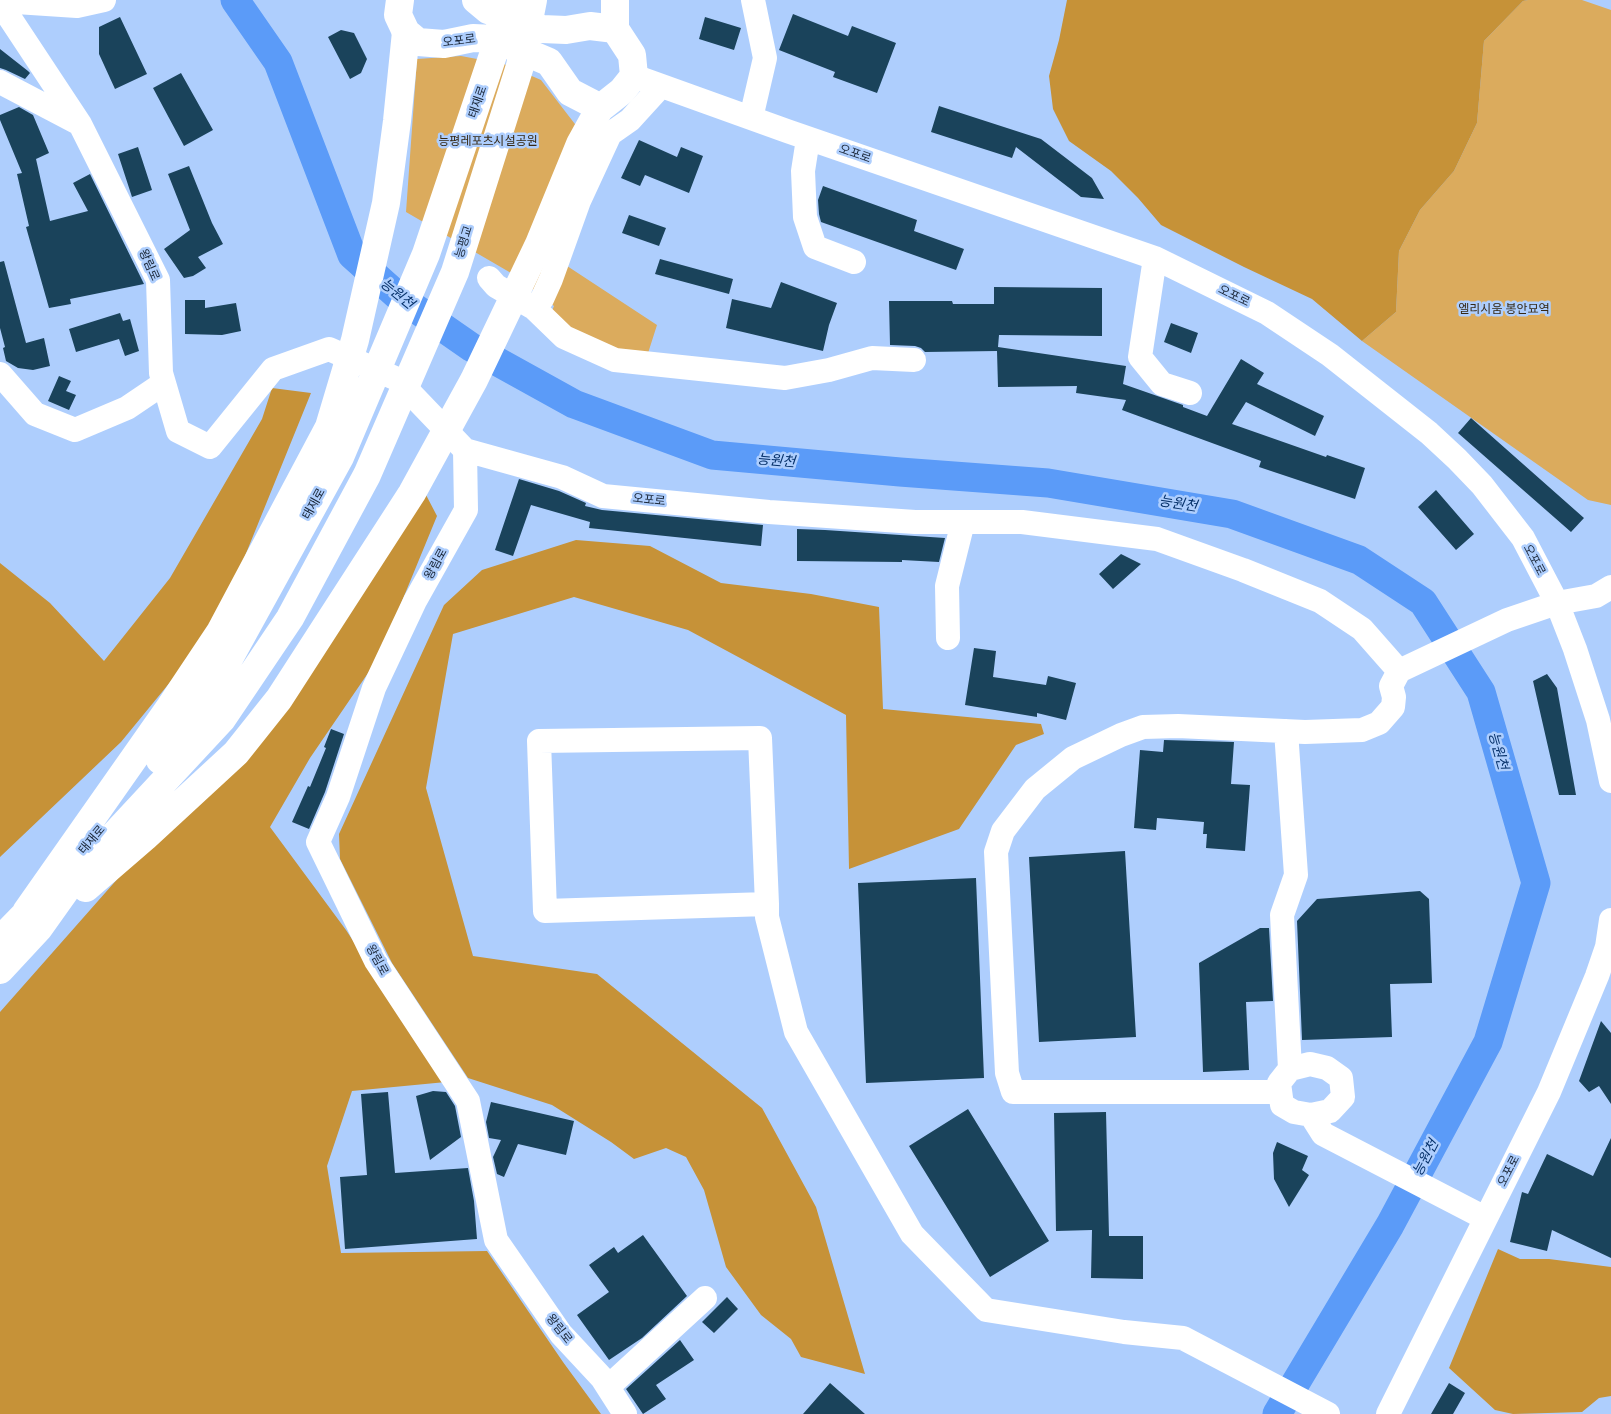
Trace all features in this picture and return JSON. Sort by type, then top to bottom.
[{"type":"main road","points":[[19,930],[220,632],[329,428],[355,340],[384,212],[397,122],[406,32],[398,15],[400,0]]},
{"type":"main road","points":[[476,0],[488,10],[542,29],[566,30],[590,26],[615,29]]},
{"type":"main road","name":"태재로","points":[[0,970],[19,930],[65,872],[198,715],[340,457],[426,254],[493,55],[507,0]]},
{"type":"main road","name":"능평교","points":[[367,475],[455,272],[520,66],[533,0]]},
{"type":"main road","points":[[19,930],[145,837],[236,753],[279,698],[402,509],[474,380],[539,244],[580,144],[601,106],[622,92],[634,76],[632,55],[615,29],[615,0]]},
{"type":"main road","name":"오포로","points":[[406,32],[418,42],[444,44],[473,38],[495,40],[549,62],[570,92],[597,106],[601,106]]},
{"type":"main road","name":"태재로","points":[[19,930],[76,876],[222,719],[290,618],[367,475]]},
{"type":"street","points":[[0,2],[77,6],[104,0]]},
{"type":"street","points":[[751,118],[765,58],[753,0]]},
{"type":"street","name":"왕림로","points":[[0,2],[80,124],[158,280],[162,373],[178,431],[210,448],[273,369],[329,349],[397,379],[465,450],[466,510],[415,601],[374,688],[338,797],[318,842],[376,961],[468,1101],[496,1240],[561,1334],[602,1378],[625,1414]]},
{"type":"street","name":"오포로","points":[[634,76],[1155,258],[1267,312],[1330,355],[1429,433],[1482,485],[1523,538],[1557,603],[1586,683],[1606,752],[1611,781]]},
{"type":"street","points":[[0,82],[80,124]]},
{"type":"street","points":[[534,308],[542,299],[551,279],[579,201],[610,134],[630,120],[661,86]]},
{"type":"street","points":[[808,138],[804,171],[805,216],[815,247],[854,262]]},
{"type":"street","points":[[1155,258],[1140,357],[1162,384],[1190,393]]},
{"type":"street","points":[[488,278],[496,286],[534,308],[564,337],[615,360],[785,378],[828,370],[872,358],[914,360]]},
{"type":"street","points":[[0,374],[35,414],[75,430],[127,408],[164,383]]},
{"type":"street","name":"오포로","points":[[465,450],[562,477],[603,496],[778,513],[915,522],[1022,522],[1157,539],[1243,570],[1320,601],[1362,629],[1399,671]]},
{"type":"street","points":[[948,638],[947,586],[963,522]]},
{"type":"street","points":[[1280,1092],[1013,1092],[1007,1074],[996,852],[1002,831],[1035,789],[1073,758],[1121,734],[1143,727],[1169,726],[1286,731],[1362,730],[1379,723],[1393,707],[1394,697],[1391,686],[1399,671],[1507,620],[1557,603],[1606,595]]},
{"type":"street","points":[[1286,731],[1296,875],[1282,915],[1290,1069]]},
{"type":"street","points":[[767,904],[545,911],[539,741],[760,738],[767,904],[767,917],[796,1032],[912,1234],[986,1310],[1124,1332],[1183,1338],[1328,1414]]},
{"type":"street","name":"오포로","points":[[1388,1414],[1552,1084],[1609,948],[1611,920]]},
{"type":"street","points":[[1317,1125],[1343,1097],[1341,1078],[1327,1068],[1310,1064],[1290,1069],[1279,1083],[1282,1104],[1317,1125],[1485,1218]]},
{"type":"street","points":[[608,1387],[705,1298]]},
{"type":"green space","name":"엘리시움 봉안묘역","points":[[1582,0],[1611,10],[1611,505],[1588,500],[1362,341],[1396,312],[1399,251],[1420,210],[1454,171],[1477,123],[1484,41],[1523,1]]},
{"type":"green space","name":"능평레포츠시설공원","points":[[461,56],[504,64],[541,80],[578,128],[529,241],[657,325],[642,372],[549,318],[554,306],[511,273],[406,212],[417,59]]},
{"type":"shaded area","points":[[1067,0],[1528,0],[1523,1],[1484,41],[1477,123],[1454,171],[1420,210],[1399,251],[1396,312],[1362,341],[1312,299],[1161,225],[1111,171],[1069,141],[1053,109],[1049,76]]},
{"type":"shaded area","points":[[272,388],[311,393],[217,625],[121,742],[0,857],[0,563],[50,603],[104,661],[170,578],[262,419]]},
{"type":"shaded area","points":[[425,493],[437,516],[379,657],[310,758],[270,827],[346,930],[446,1082],[352,1091],[327,1166],[341,1253],[487,1251],[601,1414],[0,1414],[0,1012],[173,816]]},
{"type":"shaded area","points":[[576,540],[650,546],[721,583],[811,594],[879,607],[883,709],[1041,724],[1044,734],[1016,745],[959,829],[849,869],[846,715],[688,630],[574,597],[453,634],[426,788],[473,956],[597,974],[762,1108],[816,1207],[865,1374],[801,1357],[791,1339],[761,1315],[726,1267],[704,1190],[686,1157],[666,1148],[634,1159],[611,1142],[552,1105],[468,1078],[392,963],[340,859],[339,834],[444,605],[482,570]]},
{"type":"shaded area","points":[[1498,1249],[1520,1259],[1549,1259],[1611,1267],[1611,1396],[1599,1398],[1582,1412],[1513,1414],[1495,1410],[1449,1368]]},
{"type":"building","points":[[793,14],[848,36],[852,26],[896,43],[877,93],[833,77],[835,72],[779,50]]},
{"type":"building","points":[[120,17],[147,74],[115,89],[99,54],[99,27]]},
{"type":"building","points":[[705,17],[741,28],[734,50],[699,39]]},
{"type":"building","points":[[341,30],[354,33],[367,59],[361,73],[350,79],[328,37]]},
{"type":"building","points":[[0,49],[30,73],[25,79],[0,68]]},
{"type":"building","points":[[181,73],[213,130],[184,146],[153,88]]},
{"type":"building","points":[[939,106],[1041,139],[1092,178],[1104,199],[1081,197],[1016,147],[1012,158],[931,132]]},
{"type":"building","points":[[19,107],[33,115],[49,153],[36,159],[50,221],[88,211],[73,183],[90,174],[144,284],[70,299],[71,304],[49,308],[26,227],[29,226],[17,174],[22,173],[0,120],[0,115]]},
{"type":"building","points":[[639,140],[677,157],[681,147],[703,156],[689,193],[645,175],[640,186],[621,178]]},
{"type":"building","points":[[138,147],[152,190],[132,197],[118,154]]},
{"type":"building","points":[[189,166],[212,223],[223,244],[198,257],[206,268],[193,276],[184,278],[164,249],[190,230],[168,174]]},
{"type":"building","points":[[823,186],[917,220],[914,231],[964,249],[956,270],[821,222],[818,200]]},
{"type":"building","points":[[629,215],[666,228],[659,246],[622,233]]},
{"type":"building","points":[[660,259],[733,279],[729,294],[655,274]]},
{"type":"building","points":[[4,261],[26,343],[44,338],[50,366],[33,370],[18,368],[6,361],[3,348],[5,347],[0,328],[0,262]]},
{"type":"building","points":[[781,282],[837,303],[829,325],[823,351],[726,328],[732,299],[771,308]]},
{"type":"building","points":[[994,287],[1102,288],[1102,336],[999,335],[998,347],[1126,366],[1123,384],[1183,405],[1183,407],[1207,416],[1241,359],[1264,373],[1257,384],[1324,416],[1315,436],[1246,402],[1232,424],[1326,457],[1327,455],[1365,468],[1355,499],[1259,467],[1261,461],[1122,410],[1126,400],[1076,393],[1077,386],[998,387],[997,351],[925,352],[915,346],[890,345],[889,301],[952,301],[953,304],[994,304]]},
{"type":"building","points":[[185,300],[205,300],[205,308],[236,303],[241,331],[222,335],[185,334]]},
{"type":"building","points":[[120,313],[123,321],[130,319],[139,351],[125,356],[119,339],[76,352],[69,329]]},
{"type":"building","points":[[1171,323],[1198,333],[1191,353],[1164,342]]},
{"type":"building","points":[[59,376],[71,381],[66,391],[76,395],[69,410],[48,401]]},
{"type":"building","points":[[1471,418],[1584,518],[1571,532],[1458,433]]},
{"type":"building","points":[[519,479],[559,491],[586,503],[585,506],[602,510],[763,525],[761,546],[589,528],[590,522],[531,505],[513,556],[495,550]]},
{"type":"building","points":[[1436,490],[1474,534],[1456,550],[1418,507]]},
{"type":"building","points":[[797,529],[945,538],[939,562],[902,560],[902,562],[797,561]]},
{"type":"building","points":[[1121,554],[1141,564],[1113,589],[1099,574]]},
{"type":"building","points":[[974,648],[996,651],[993,677],[1046,685],[1048,676],[1076,683],[1066,720],[1037,713],[1037,717],[965,705]]},
{"type":"building","points":[[1547,674],[1557,688],[1576,795],[1559,795],[1533,681]]},
{"type":"building","points":[[331,729],[344,734],[325,792],[309,829],[292,822],[308,786],[310,787],[326,748],[324,747]]},
{"type":"building","points":[[1164,740],[1234,742],[1231,784],[1250,785],[1245,851],[1206,848],[1207,834],[1203,834],[1204,822],[1157,818],[1156,830],[1134,828],[1140,750],[1163,752]]},
{"type":"building","points":[[1125,851],[1136,1037],[1039,1042],[1029,857]]},
{"type":"building","points":[[976,878],[984,1078],[866,1083],[858,883]]},
{"type":"building","points":[[1420,891],[1429,899],[1432,983],[1390,984],[1392,1037],[1302,1040],[1297,921],[1317,899]]},
{"type":"building","points":[[1260,928],[1269,928],[1273,1001],[1246,1002],[1249,1070],[1203,1072],[1199,963]]},
{"type":"building","points":[[1601,1021],[1611,1033],[1611,1104],[1599,1086],[1589,1092],[1579,1081]]},
{"type":"building","points":[[433,1091],[446,1092],[455,1106],[461,1137],[430,1160],[416,1096]]},
{"type":"building","points":[[388,1092],[395,1173],[468,1168],[474,1201],[477,1239],[345,1249],[340,1177],[367,1175],[361,1094]]},
{"type":"building","points":[[491,1102],[574,1121],[566,1155],[518,1144],[504,1177],[497,1174],[493,1157],[501,1140],[489,1138],[486,1122]]},
{"type":"building","points":[[968,1109],[1049,1241],[990,1277],[909,1146]]},
{"type":"building","points":[[1106,1112],[1109,1236],[1143,1236],[1143,1279],[1091,1278],[1092,1230],[1056,1231],[1054,1113]]},
{"type":"building","points":[[1611,1138],[1611,1258],[1552,1230],[1547,1251],[1510,1242],[1522,1192],[1528,1194],[1547,1154],[1593,1176]]},
{"type":"building","points":[[1277,1142],[1308,1156],[1302,1170],[1309,1175],[1289,1207],[1274,1179],[1273,1153]]},
{"type":"building","points":[[643,1235],[687,1296],[642,1338],[609,1360],[577,1315],[609,1292],[589,1265],[614,1247],[618,1253]]},
{"type":"building","points":[[727,1297],[738,1309],[714,1333],[702,1322]]},
{"type":"building","points":[[680,1340],[694,1360],[656,1385],[666,1399],[643,1414],[626,1389]]},
{"type":"building","points":[[830,1383],[865,1414],[803,1414]]},
{"type":"building","points":[[1449,1383],[1465,1393],[1453,1414],[1431,1414]]},
{"type":"waterway","name":"능원천","points":[[235,0],[278,62],[352,255],[399,297],[471,347],[574,404],[712,455],[1048,483],[1232,514],[1359,560],[1423,602],[1481,692],[1536,883],[1488,1042],[1390,1225],[1277,1414]]}]
